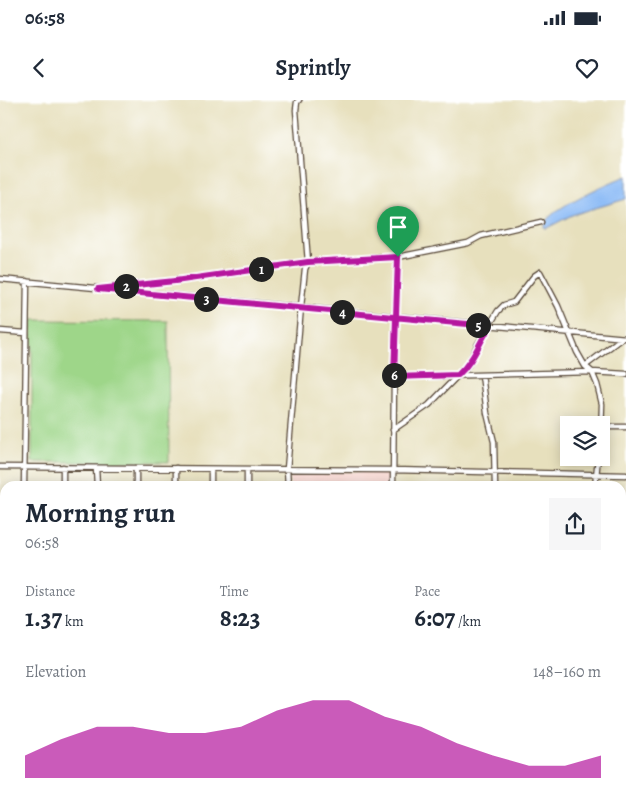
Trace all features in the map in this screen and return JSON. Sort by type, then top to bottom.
[{"type":"street","points":[[288,481],[287,469],[301,307],[305,269],[308,262],[296,110],[299,100]]},
{"type":"street","points":[[98,289],[175,281],[308,262],[398,257],[468,243],[487,234],[541,222]]},
{"type":"street","points":[[393,481],[398,257]]},
{"type":"street","points":[[393,430],[429,405],[468,365],[478,344],[502,307],[514,302],[534,276],[540,272],[558,306],[577,352],[585,366],[592,372],[600,393],[602,416]]},
{"type":"street","points":[[0,279],[624,338]]},
{"type":"street","points":[[24,481],[27,281]]},
{"type":"street","points":[[0,331],[26,334]]},
{"type":"street","points":[[585,366],[624,338]]},
{"type":"street","points":[[394,377],[592,372],[626,374]]},
{"type":"street","points":[[482,375],[487,413],[494,442],[495,481]]},
{"type":"street","points":[[610,427],[626,427]]},
{"type":"street","points":[[0,466],[393,470],[626,475]]},
{"type":"street","points":[[596,481],[597,466]]},
{"type":"street","points":[[63,467],[63,481]]},
{"type":"street","points":[[96,468],[97,481]]},
{"type":"street","points":[[136,468],[136,481]]},
{"type":"street","points":[[176,468],[176,481]]},
{"type":"street","points":[[211,469],[212,481]]},
{"type":"street","points":[[247,469],[247,481]]},
{"type":"shaded area","points":[[290,472],[390,472],[391,481],[290,481]]},
{"type":"green space","points":[[32,320],[168,321],[169,462],[32,462]]},
{"type":"water","points":[[626,176],[626,199],[572,215],[544,228],[546,221],[564,206]]},
{"type":"route","points":[[398,257],[308,262],[175,281],[98,289],[301,307],[396,317],[490,326],[478,344],[474,357],[458,375],[394,377],[396,317],[398,257]]}]
